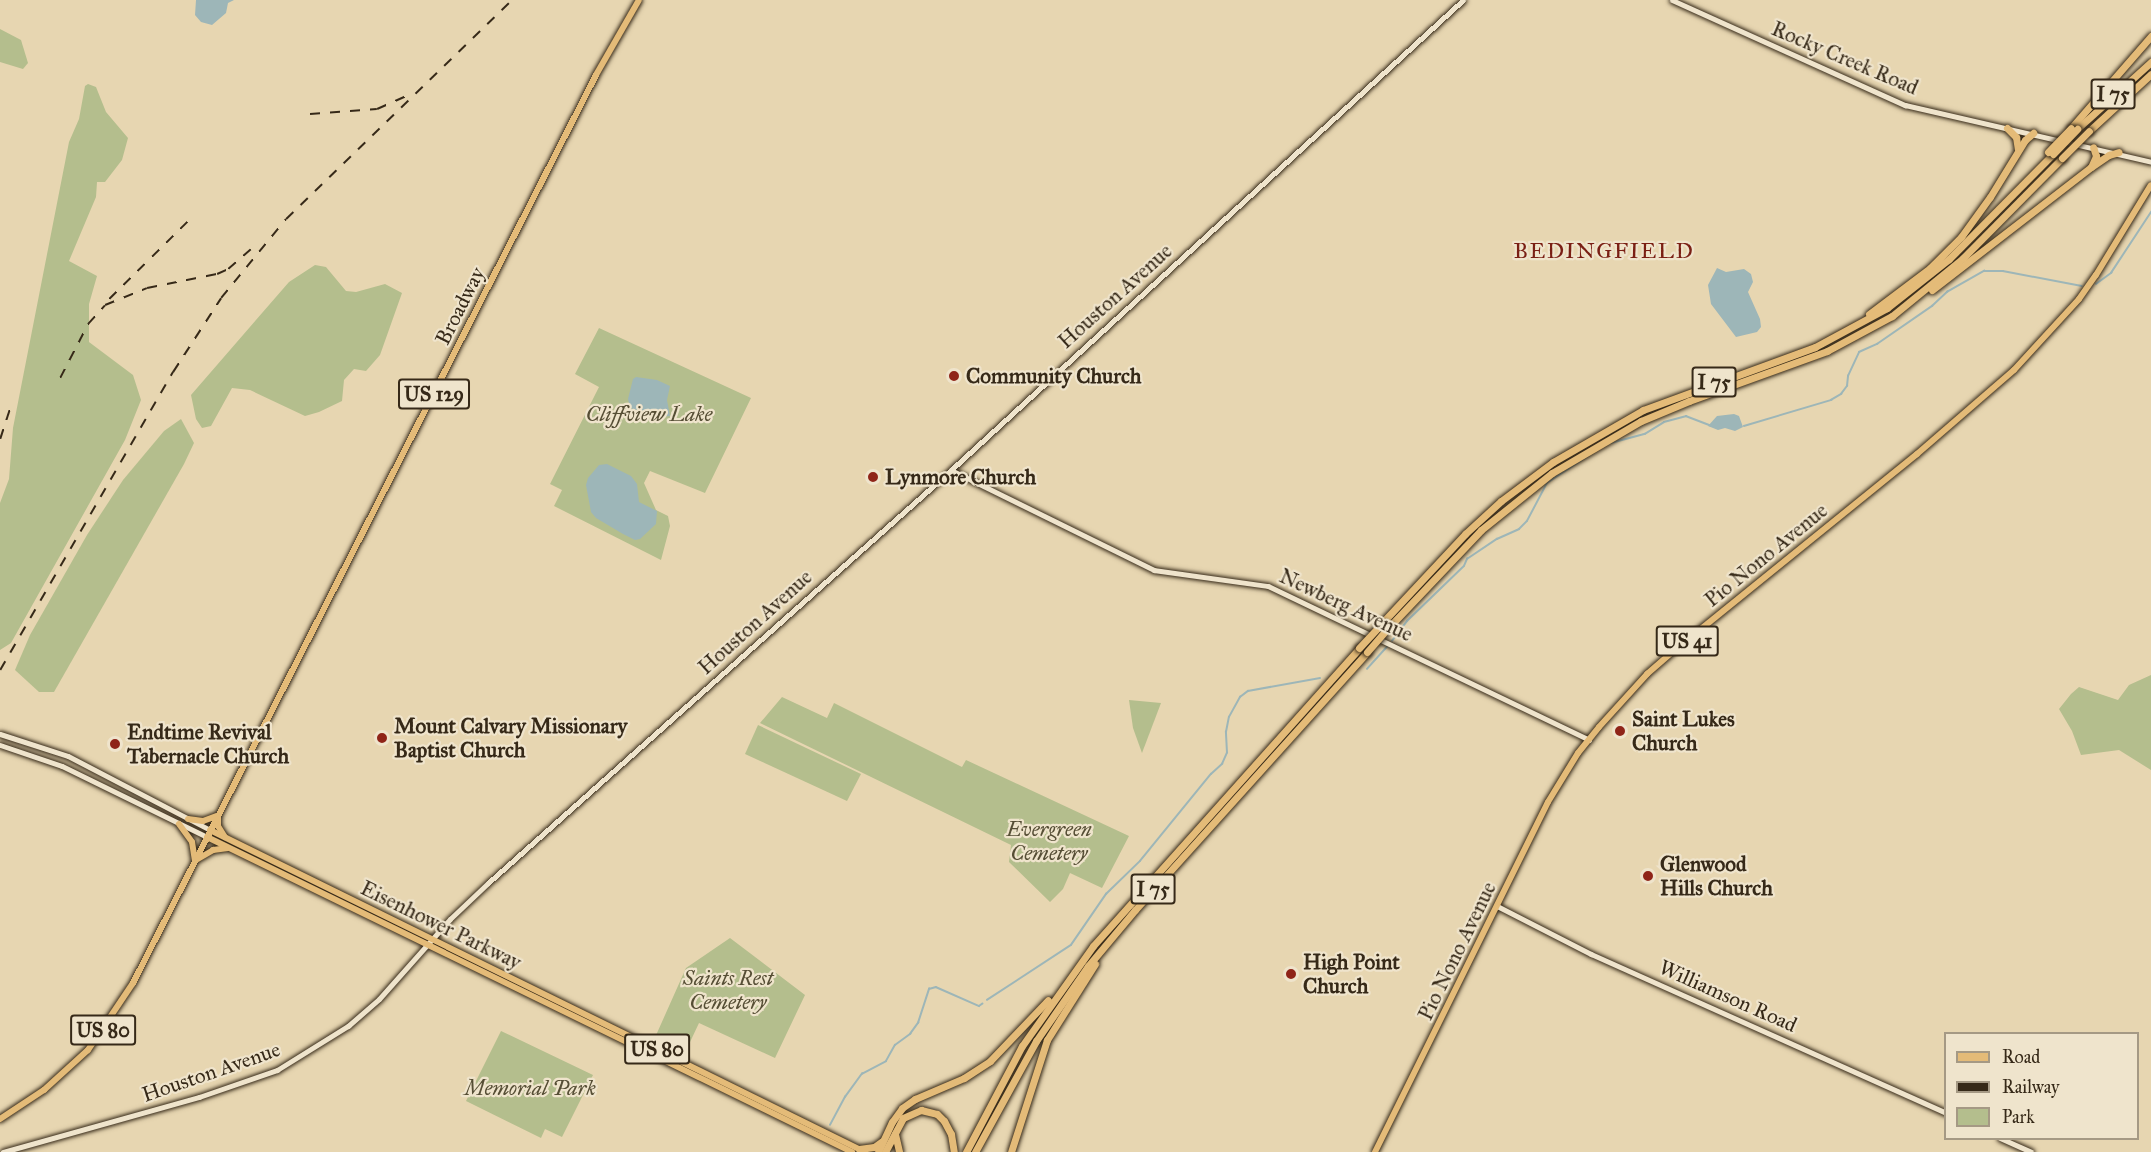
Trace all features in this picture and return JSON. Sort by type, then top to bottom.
[{"type":"highway","points":[[2074,128],[2151,36]]},
{"type":"highway","name":"I 75","points":[[966,1152],[1010,1066],[1071,973],[1137,894],[1436,563],[1486,513],[1527,480],[1582,443],[1673,398],[1802,352],[1851,329],[1887,308],[1926,279],[2029,179],[2074,128],[2151,62]]},
{"type":"highway","name":"I 75","points":[[975,1152],[1036,1041],[1074,985],[1117,930],[1390,626],[1481,530],[1537,484],[1567,463],[1625,429],[1664,411],[1794,365],[1840,345],[1914,300],[1964,258],[2089,131],[2151,74]]},
{"type":"highway","points":[[2007,128],[2016,137],[2018,151]]},
{"type":"highway","points":[[1851,329],[1916,280],[1952,247],[1980,212],[2018,151],[2033,133]]},
{"type":"highway","points":[[2091,167],[2096,156],[2093,147]]},
{"type":"highway","points":[[1914,300],[1948,280],[2091,167],[2107,156],[2119,152]]},
{"type":"highway","points":[[1011,1152],[1047,1040],[1117,930]]},
{"type":"highway","points":[[878,1152],[895,1117],[906,1104],[970,1074],[1001,1052],[1071,973]]},
{"type":"highway","points":[[885,1152],[903,1118],[911,1113],[931,1112],[946,1124],[954,1152]]},
{"type":"highway","points":[[895,1131],[899,1152]]},
{"type":"highway","points":[[858,1151],[874,1147],[883,1140]]},
{"type":"main road","name":"Broadway","points":[[218,816],[604,58],[639,0]]},
{"type":"main road","name":"Pio Nono Avenue","points":[[1376,1152],[1547,804],[1588,740],[1653,668],[1917,454],[2014,370],[2096,276],[2151,185]]},
{"type":"main road","points":[[188,819],[203,821],[218,816],[218,826],[225,837]]},
{"type":"main road","name":"US 129","points":[[210,830],[218,816]]},
{"type":"main road","points":[[179,824],[192,842],[195,860],[213,850],[230,848]]},
{"type":"main road","name":"Eisenhower Parkway","points":[[210,830],[430,942]]},
{"type":"main road","name":"US 80","points":[[0,1119],[43,1091],[88,1050],[125,997],[210,830]]},
{"type":"main road","name":"Eisenhower Parkway","points":[[207,837],[430,942],[858,1151]]},
{"type":"street","name":"Houston Avenue","points":[[3,1152],[199,1097],[277,1070],[325,1043],[356,1020],[488,883],[951,470],[1463,0]]},
{"type":"street","name":"Rocky Creek Road","points":[[1672,0],[1905,105],[2119,152],[2151,162]]},
{"type":"street","name":"Newberg Avenue","points":[[951,470],[1154,570],[1268,586],[1588,740]]},
{"type":"street","name":"Eisenhower Parkway","points":[[0,734],[68,756],[210,830]]},
{"type":"street","name":"Eisenhower Parkway","points":[[0,745],[62,766],[207,837]]},
{"type":"street","name":"Williamson Road","points":[[1497,906],[1591,954],[1944,1112]]},
{"type":"street","points":[[2004,1140],[2031,1152]]},
{"type":"green space","points":[[0,29],[21,40],[28,63],[23,69],[0,62]]},
{"type":"green space","points":[[88,84],[96,87],[106,112],[128,138],[122,160],[105,182],[97,182],[96,197],[69,261],[97,276],[89,304],[89,342],[133,375],[141,400],[125,440],[11,643],[0,650],[0,503],[9,479],[13,428],[69,142],[79,119],[85,86]]},
{"type":"green space","points":[[315,265],[326,267],[346,291],[356,292],[385,284],[402,293],[380,355],[366,371],[354,369],[344,380],[342,401],[319,412],[305,416],[250,390],[232,388],[211,426],[202,428],[196,419],[191,395],[289,282]]},
{"type":"green space","name":"Cliffview Lake","points":[[599,328],[751,398],[705,493],[650,471],[644,483],[656,510],[668,516],[670,526],[661,560],[554,506],[562,490],[550,484],[599,387],[575,374]]},
{"type":"green space","points":[[181,419],[194,443],[184,464],[54,692],[39,692],[15,670],[30,635],[87,535],[123,480],[164,431]]},
{"type":"green space","points":[[2151,675],[2151,770],[2119,750],[2081,755],[2072,731],[2059,709],[2071,694],[2079,687],[2118,700],[2129,685]]},
{"type":"green space","name":"Evergreen Cemetery","points":[[782,697],[827,718],[834,703],[962,767],[966,760],[1129,836],[1102,888],[1070,873],[1063,889],[1050,902],[1009,862],[1011,845],[760,723]]},
{"type":"green space","points":[[1129,700],[1161,703],[1142,753],[1133,728]]},
{"type":"green space","points":[[758,725],[861,774],[847,801],[745,754]]},
{"type":"green space","name":"Saints Rest Cemetery","points":[[730,938],[805,995],[775,1058],[699,1023],[683,1057],[653,1042],[686,968]]},
{"type":"green space","name":"Memorial Park","points":[[501,1031],[593,1075],[562,1137],[545,1129],[541,1138],[466,1101]]},
{"type":"water","points":[[196,0],[234,0],[228,3],[226,13],[212,25],[201,22],[195,15]]},
{"type":"water","points":[[1717,268],[1726,272],[1744,269],[1751,274],[1753,282],[1748,292],[1760,319],[1761,327],[1757,332],[1736,337],[1711,304],[1708,285]]},
{"type":"water","points":[[636,377],[657,380],[670,386],[667,400],[670,416],[661,417],[630,408],[628,399],[633,379]]},
{"type":"water","points":[[1734,414],[1739,416],[1743,427],[1735,431],[1725,428],[1718,430],[1708,426],[1717,416]]},
{"type":"water","points":[[607,464],[631,476],[637,484],[639,502],[657,511],[656,524],[640,539],[635,540],[623,534],[596,518],[591,512],[586,485],[588,478],[599,465]]},
{"type":"waterway","points":[[2096,284],[2111,273],[2151,212]]},
{"type":"waterway","points":[[1744,426],[1831,400],[1841,394],[1847,386],[1848,376],[1859,352],[1877,344],[1932,306],[1947,292],[1984,271],[2003,271],[2082,286]]},
{"type":"waterway","points":[[1611,443],[1645,434],[1664,422],[1686,416],[1710,425]]},
{"type":"waterway","points":[[1392,641],[1407,621],[1464,566],[1467,559],[1497,539],[1519,529],[1527,521],[1547,483],[1594,452]]},
{"type":"waterway","points":[[1367,669],[1388,646]]},
{"type":"waterway","points":[[987,1000],[1071,945],[1106,894],[1140,861],[1211,774],[1222,764],[1227,753],[1226,732],[1229,717],[1240,697],[1248,691],[1320,678]]},
{"type":"waterway","points":[[830,1125],[845,1097],[862,1074],[886,1061],[895,1045],[910,1034],[918,1023],[929,989],[936,987],[979,1006],[982,1004]]},
{"type":"railway","points":[[0,670],[173,372],[221,298],[286,219],[512,0]]},
{"type":"railway","points":[[310,114],[377,109],[406,96]]},
{"type":"railway","points":[[109,299],[190,219]]},
{"type":"railway","points":[[60,378],[88,324],[105,305],[147,288],[217,274],[228,269],[251,249]]},
{"type":"railway","points":[[0,439],[12,403]]},
{"type":"place","name":"Community Church","points":[[954,376]]},
{"type":"place","name":"Lynmore Church","points":[[873,477]]},
{"type":"place","name":"Saint Lukes Church","points":[[1620,731]]},
{"type":"place","name":"Mount Calvary Missionary Baptist Church","points":[[382,738]]},
{"type":"place","name":"Endtime Revival Tabernacle Church","points":[[115,744]]},
{"type":"place","name":"Glenwood Hills Church","points":[[1648,876]]},
{"type":"place","name":"High Point Church","points":[[1291,974]]},
{"type":"district","name":"BEDINGFIELD","points":[[1604,251]]}]
